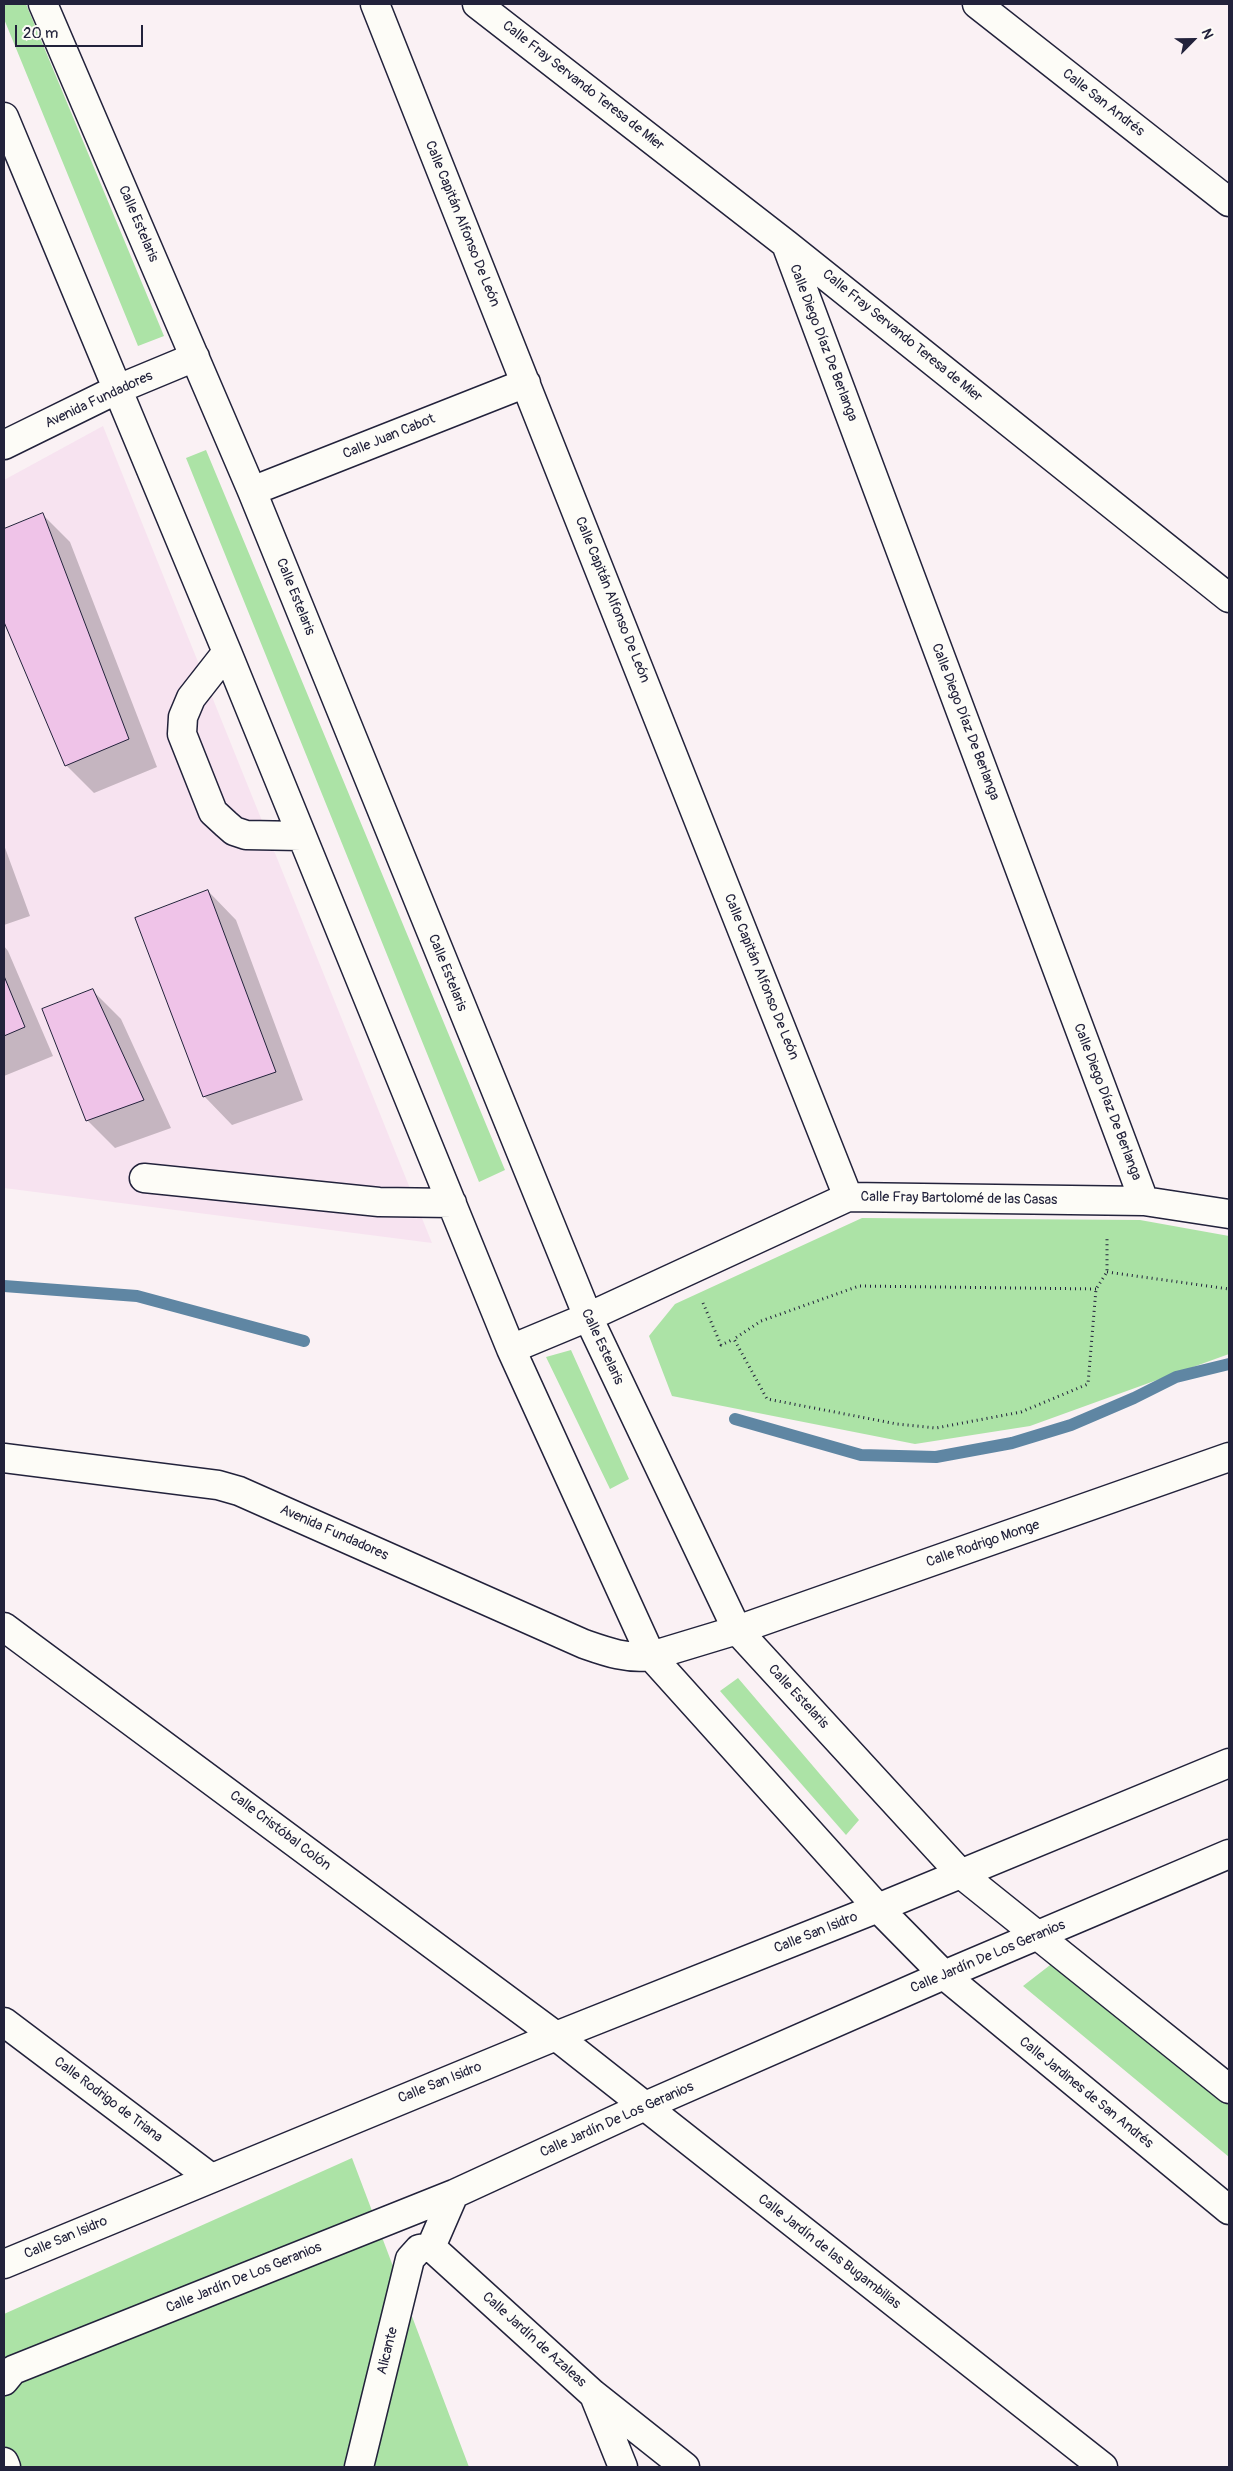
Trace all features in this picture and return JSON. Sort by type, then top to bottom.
[{"type":"street","name":"Calle Estelaris","points":[[43,4],[252,491],[588,1318],[737,1630],[961,1874],[1036,1937]]},
{"type":"street","name":"Calle Capitán Alfonso De León","points":[[375,4],[848,1197]]},
{"type":"street","name":"Calle Fray Servando Teresa de Mier","points":[[477,4],[786,244],[1229,598]]},
{"type":"street","name":"Calle San Andrés","points":[[977,4],[1229,202]]},
{"type":"street","points":[[4,117],[227,652],[511,1349],[651,1656],[878,1908],[1229,1763]]},
{"type":"street","name":"Calle Diego Díaz De Berlanga","points":[[786,244],[1144,1201]]},
{"type":"street","name":"Avenida Fundadores","points":[[4,445],[118,389],[195,357]]},
{"type":"street","name":"Calle Juan Cabot","points":[[252,491],[526,383]]},
{"type":"street","points":[[227,652],[191,698],[182,717],[182,734],[214,812],[234,831],[246,835],[301,836]]},
{"type":"street","points":[[144,1178],[379,1202],[452,1203]]},
{"type":"street","name":"Calle Fray Bartolomé de las Casas","points":[[511,1349],[588,1318],[848,1197],[1144,1201],[1229,1214]]},
{"type":"street","name":"Calle Rodrigo Monge","points":[[651,1656],[737,1630],[1229,1457]]},
{"type":"street","name":"Avenida Fundadores","points":[[4,1458],[218,1485],[239,1490],[584,1644],[616,1655],[651,1656]]},
{"type":"street","name":"Calle Cristóbal Colón","points":[[4,1627],[556,2036]]},
{"type":"street","name":"Calle Jardín De Los Geranios","points":[[4,2381],[14,2370],[454,2194],[643,2107],[944,1975],[1229,1854]]},
{"type":"street","name":"Calle San Isidro","points":[[4,2264],[556,2036],[878,1908]]},
{"type":"street","name":"Calle Jardines de San Andrés","points":[[878,1908],[944,1975],[1229,2210]]},
{"type":"street","points":[[1036,1937],[1229,2089]]},
{"type":"street","name":"Calle Rodrigo de Triana","points":[[4,2022],[211,2178]]},
{"type":"street","name":"Calle Jardín de las Bugambilias","points":[[556,2036],[643,2107],[1102,2467]]},
{"type":"street","points":[[431,2246],[454,2194]]},
{"type":"street","name":"Calle Jardín de Azaleas","points":[[431,2246],[593,2394],[685,2467]]},
{"type":"street","name":"Alicante","points":[[359,2467],[410,2259],[419,2250],[431,2246]]},
{"type":"street","points":[[593,2394],[623,2467]]},
{"type":"street","points":[[4,2462],[6,2467]]},
{"type":"path","points":[[690,1270],[721,1345],[734,1339],[760,1321],[859,1286],[1096,1289]]},
{"type":"path","points":[[734,1339],[767,1399],[897,1424],[936,1428],[1021,1412],[1088,1384],[1096,1289],[1107,1272],[1229,1290]]},
{"type":"shaded area","points":[[103,426],[432,1243],[4,1188],[4,480]]},
{"type":"green space","points":[[4,4],[26,4],[164,336],[138,346],[4,19]]},
{"type":"green space","points":[[206,450],[505,1170],[479,1182],[186,458]]},
{"type":"green space","points":[[862,1218],[1140,1220],[1229,1236],[1229,1354],[1030,1426],[915,1444],[672,1396],[649,1336],[675,1304]]},
{"type":"green space","points":[[571,1350],[629,1479],[610,1489],[546,1357]]},
{"type":"green space","points":[[738,1678],[859,1820],[846,1835],[720,1691]]},
{"type":"green space","points":[[1054,1962],[1229,2103],[1229,2157],[1023,1986]]},
{"type":"green space","points":[[352,2158],[469,2467],[4,2467],[4,2314]]},
{"type":"building","points":[[43,513],[129,739],[65,766],[4,622],[4,529]]},
{"type":"building","points":[[208,890],[276,1072],[203,1097],[135,918]]},
{"type":"building","points":[[4,976],[25,1027],[4,1036]]},
{"type":"building","points":[[93,989],[144,1100],[86,1121],[42,1009]]},
{"type":"waterway","points":[[4,1286],[137,1296],[304,1341]]},
{"type":"waterway","points":[[735,1419],[861,1455],[936,1457],[1012,1443],[1071,1425],[1134,1398],[1176,1377],[1229,1364]]}]
